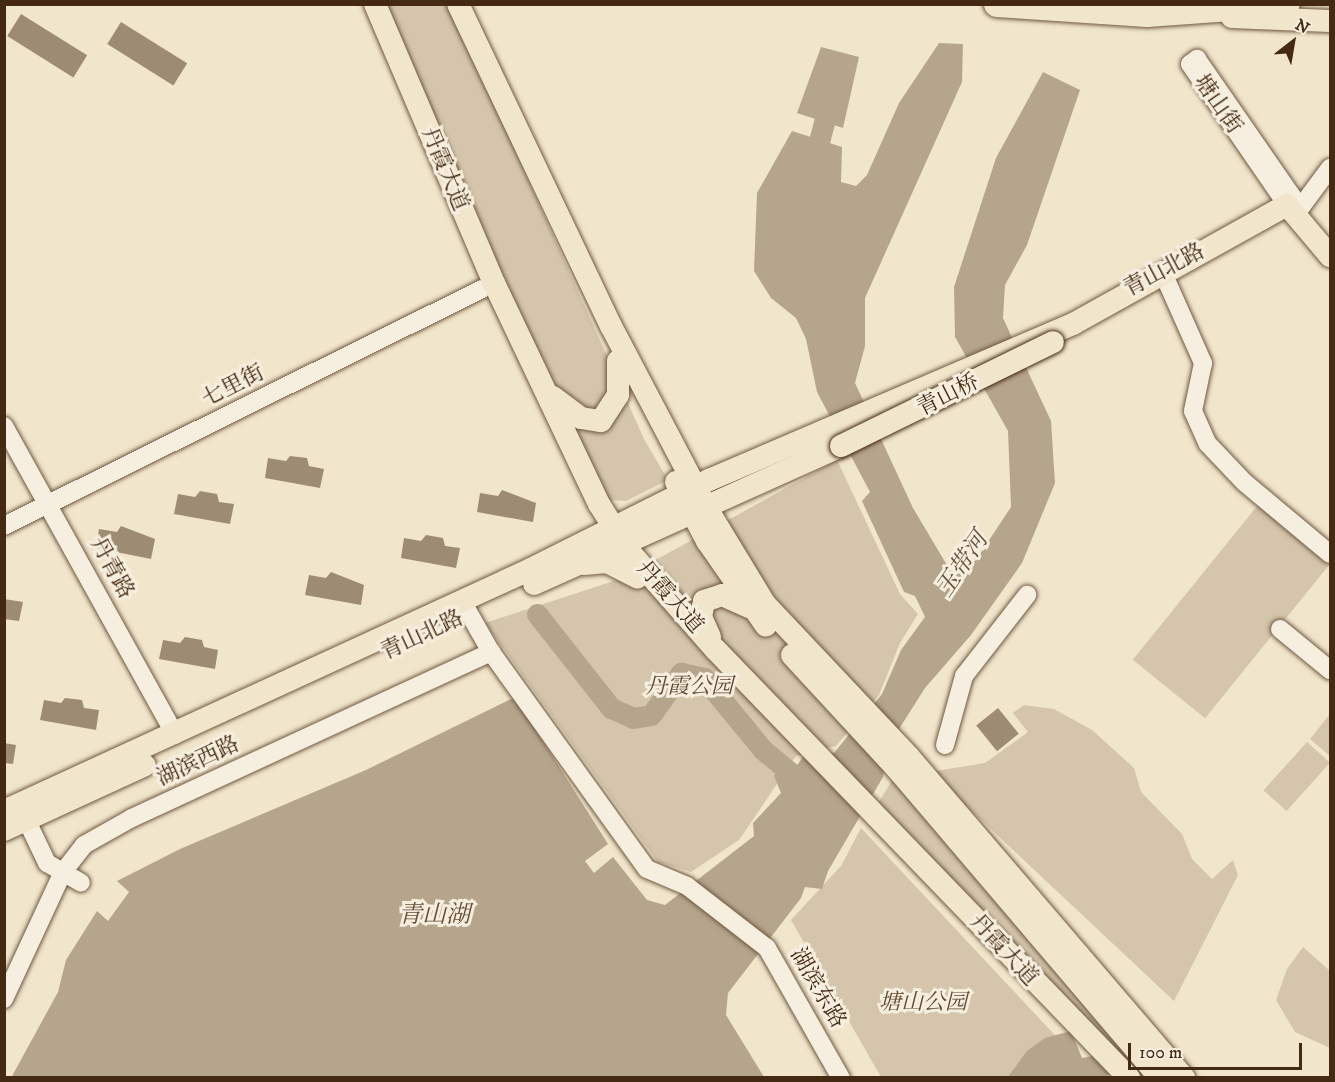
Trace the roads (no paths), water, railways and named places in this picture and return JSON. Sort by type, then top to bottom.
[{"type":"highway","points":[[997,4],[1147,15],[1287,4]]},
{"type":"main road","name":"丹霞大道","points":[[365,4],[482,289],[582,494],[637,577],[809,751]]},
{"type":"main road","name":"丹霞大道","points":[[375,4],[494,283],[550,394],[613,538],[868,815],[986,952],[1112,1077]]},
{"type":"main road","name":"丹霞大道","points":[[453,4],[618,361],[749,607],[844,700],[904,763],[1184,1077]]},
{"type":"main road","name":"丹霞大道","points":[[458,4],[508,115],[661,420],[693,500],[744,568],[765,604],[844,700]]},
{"type":"main road","points":[[1147,15],[1330,21]]},
{"type":"main road","name":"塘山街","points":[[1291,210],[1330,256]]},
{"type":"main road","name":"青山北路","points":[[1047,340],[1167,282],[1291,210]]},
{"type":"main road","name":"青山北路","points":[[1047,340],[1291,210]]},
{"type":"main road","name":"青山桥","points":[[836,436],[1047,340]]},
{"type":"main road","points":[[550,394],[580,418],[601,421],[618,395],[618,361]]},
{"type":"main road","points":[[661,420],[695,465],[741,477],[728,525],[744,568]]},
{"type":"main road","name":"青山北路","points":[[4,811],[465,607],[741,477],[836,436]]},
{"type":"main road","points":[[565,561],[589,524],[582,494]]},
{"type":"main road","points":[[565,561],[607,562],[637,577]]},
{"type":"main road","points":[[716,650],[701,617],[704,601],[722,595],[749,607]]},
{"type":"main road","name":"青山北路","points":[[4,830],[465,607]]},
{"type":"main road","name":"丹霞大道","points":[[904,763],[1160,1077]]},
{"type":"main road","name":"丹霞大道","points":[[868,815],[1130,1077]]},
{"type":"street","name":"塘山街","points":[[1197,59],[1292,196],[1291,210],[1190,63],[1197,59]]},
{"type":"street","points":[[1291,210],[1330,168]]},
{"type":"street","points":[[1167,282],[1203,363],[1193,411],[1208,444],[1244,482],[1330,554]]},
{"type":"street","name":"七里街","points":[[4,526],[482,289]]},
{"type":"street","name":"丹青路","points":[[4,426],[175,735]]},
{"type":"street","points":[[945,745],[964,676],[1027,594]]},
{"type":"street","points":[[465,607],[491,652]]},
{"type":"street","points":[[1280,629],[1330,670]]},
{"type":"street","name":"湖滨西路","points":[[4,999],[63,872],[84,845],[132,818],[491,652]]},
{"type":"street","name":"湖滨东路","points":[[491,652],[647,869],[687,886],[767,948],[841,1077]]},
{"type":"street","points":[[26,819],[48,863],[81,883]]},
{"type":"water","name":"青山湖","points":[[939,43],[963,44],[962,82],[865,298],[865,346],[855,383],[913,508],[954,577],[976,560],[1011,507],[1008,431],[955,337],[954,287],[996,158],[1043,72],[1080,90],[1027,245],[1005,285],[1003,318],[1051,421],[1055,483],[1022,563],[971,635],[925,688],[887,748],[883,777],[828,871],[822,889],[805,887],[801,898],[728,993],[726,1015],[764,1077],[11,1078],[58,992],[66,960],[97,911],[108,921],[129,892],[117,881],[180,849],[366,770],[515,697],[608,844],[585,861],[594,873],[613,857],[647,900],[665,905],[754,836],[753,823],[781,793],[774,776],[781,764],[795,768],[808,750],[834,753],[882,694],[901,650],[925,617],[915,596],[904,592],[862,501],[870,492],[817,392],[806,339],[796,318],[771,298],[754,271],[757,193],[792,131],[842,147],[841,182],[856,186],[867,175],[899,103]]},
{"type":"water","points":[[821,47],[859,57],[843,128],[797,113]]},
{"type":"water","points":[[1071,1031],[1082,1058],[1114,1052],[1125,1041],[1153,1062],[1102,1077],[1007,1078],[1027,1051],[1045,1038]]},
{"type":"waterway","points":[[812,168],[831,96]]},
{"type":"waterway","points":[[537,614],[611,708],[633,718],[651,715],[681,673],[704,678],[763,750],[802,782]]},
{"type":"water label","name":"玉带河","points":[[963,565]]},
{"type":"park label","name":"丹霞公园","points":[[689,687]]},
{"type":"park label","name":"塘山公园","points":[[923,1003]]}]
